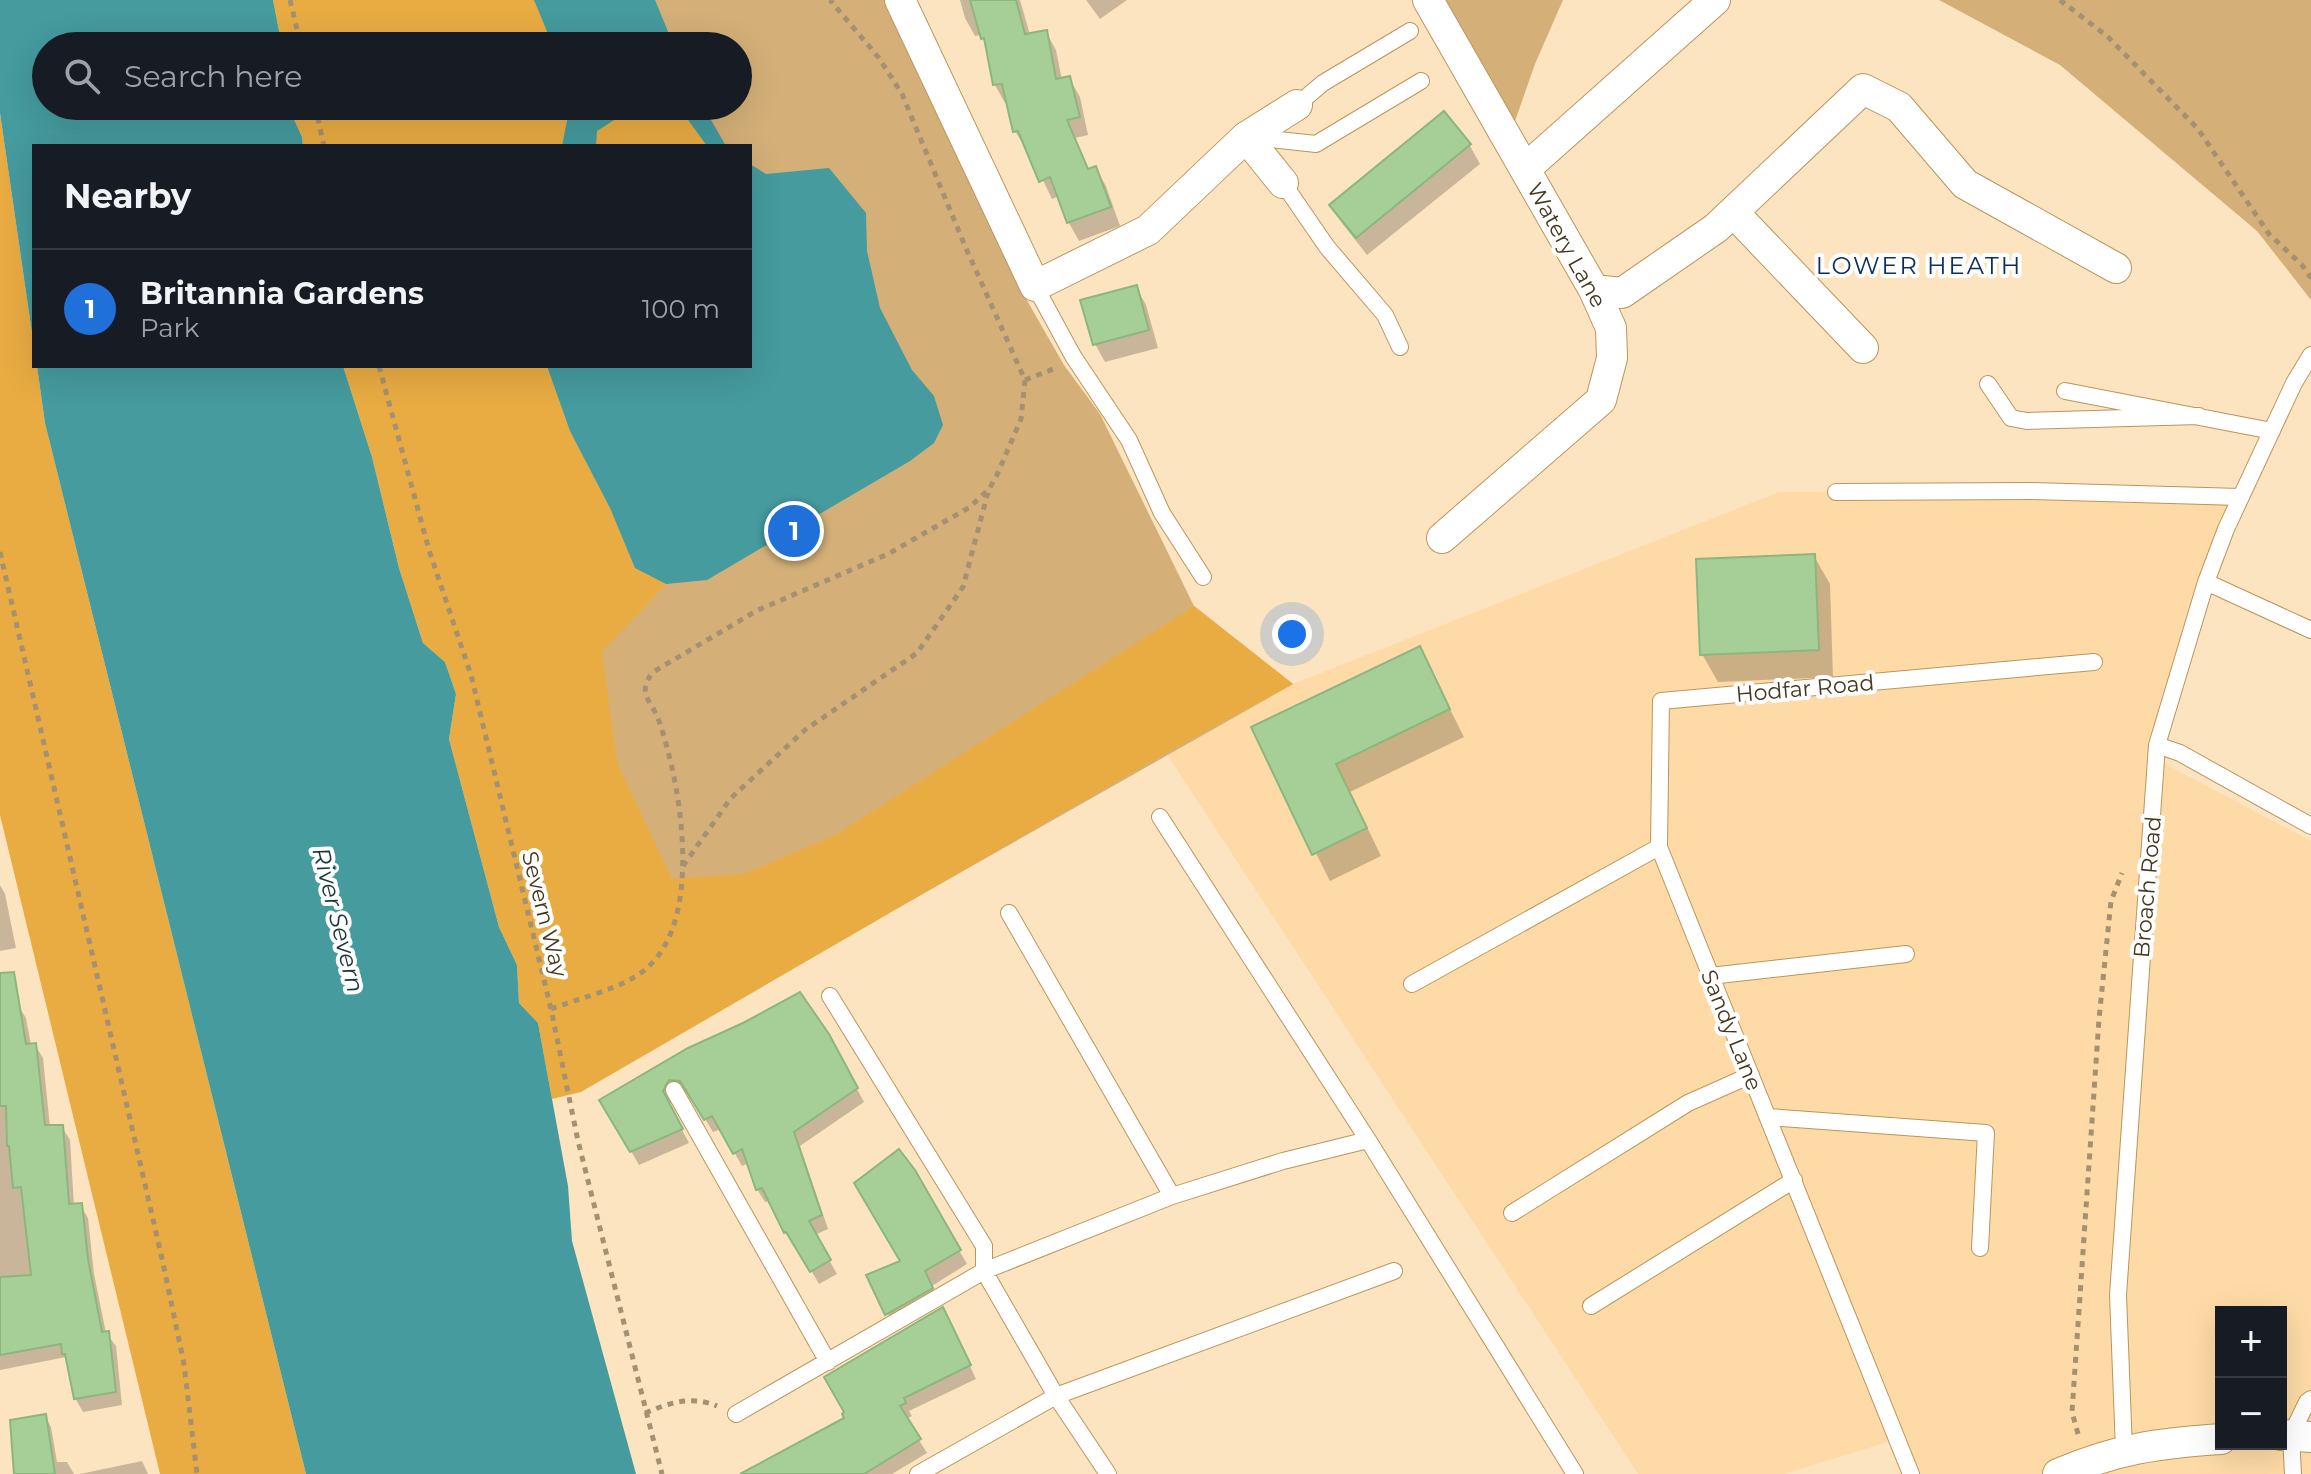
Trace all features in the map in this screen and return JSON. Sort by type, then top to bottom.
[{"type":"street","points":[[900,0],[1035,286],[1148,230],[1246,137],[1297,105]]},
{"type":"street","name":"Watery Lane","points":[[1428,0],[1594,290],[1611,328],[1612,358],[1601,400],[1442,538]]},
{"type":"street","points":[[1525,169],[1715,0]]},
{"type":"street","points":[[1594,290],[1622,293],[1716,228],[1863,89],[1899,107],[1965,184],[2116,268]]},
{"type":"street","points":[[1246,137],[1283,183]]},
{"type":"street","points":[[1733,212],[1863,348]]},
{"type":"street","points":[[2058,1474],[2124,1450],[2167,1442],[2215,1439]]},
{"type":"lane","points":[[1297,105],[1323,83],[1410,31]]},
{"type":"lane","points":[[1246,137],[1316,144],[1421,81]]},
{"type":"lane","points":[[1283,183],[1327,247],[1385,315],[1400,347]]},
{"type":"lane","points":[[1035,286],[1073,356],[1129,440],[1162,513],[1203,577]]},
{"type":"lane","name":"Broach Road","points":[[2124,1450],[2118,1295],[2157,745],[2206,582],[2240,497],[2311,355]]},
{"type":"lane","points":[[1988,384],[2011,418],[2027,421],[2199,416]]},
{"type":"lane","points":[[2065,391],[2272,431]]},
{"type":"lane","points":[[1836,492],[2032,491],[2240,497]]},
{"type":"lane","points":[[2206,582],[2311,630]]},
{"type":"lane","name":"Hodfar Road","points":[[1659,847],[1661,701],[2094,662]]},
{"type":"lane","points":[[2157,745],[2180,753],[2311,826]]},
{"type":"lane","points":[[1160,817],[1368,1140],[1575,1474]]},
{"type":"lane","points":[[1412,984],[1659,847]]},
{"type":"lane","name":"Sandy Lane","points":[[1659,847],[1911,1474]]},
{"type":"lane","points":[[1009,913],[1172,1196]]},
{"type":"lane","points":[[1710,976],[1906,954]]},
{"type":"lane","points":[[830,996],[984,1246],[984,1271],[1056,1396],[1108,1474]]},
{"type":"lane","points":[[1512,1213],[1688,1103],[1751,1075]]},
{"type":"lane","points":[[674,1090],[828,1362]]},
{"type":"lane","points":[[1768,1117],[1986,1133],[1980,1248]]},
{"type":"lane","points":[[736,1414],[984,1271],[1172,1196],[1283,1161],[1368,1140]]},
{"type":"lane","points":[[1591,1306],[1794,1180]]},
{"type":"lane","points":[[918,1474],[1056,1396],[1394,1271]]},
{"type":"lane","points":[[2293,1474],[2294,1436],[2311,1399]]},
{"type":"path","points":[[290,0],[298,32]]},
{"type":"path","points":[[683,866],[731,798],[805,730],[917,653],[963,587],[989,489],[1013,443],[1021,419],[1025,380],[902,94],[879,58],[830,0]]},
{"type":"path","points":[[2060,0],[2108,37],[2198,129],[2269,234],[2302,265],[2311,278]]},
{"type":"path","points":[[318,120],[324,144]]},
{"type":"path","name":"Severn Way","points":[[380,368],[429,550],[471,675],[551,1009],[578,1141],[662,1474]]},
{"type":"path","points":[[551,1009],[645,970],[672,937],[683,866],[677,782],[658,719],[645,694],[645,683],[653,672],[758,610],[901,547],[970,507],[989,489]]},
{"type":"path","points":[[0,552],[163,1263],[184,1364],[197,1474]]},
{"type":"path","points":[[2086,1462],[2072,1412],[2098,1035],[2111,901],[2131,850],[2153,824]]},
{"type":"path","points":[[645,1413],[688,1399],[707,1401],[736,1414]]},
{"type":"shaded area","points":[[273,0],[534,0],[547,32],[279,32]]},
{"type":"shaded area","points":[[289,0],[886,0],[1017,283],[1064,365],[1100,414],[1194,606],[1293,684],[912,900],[585,1056],[389,368],[752,368],[752,144],[330,144],[323,120],[752,120],[752,32],[298,32]]},
{"type":"shaded area","points":[[1428,0],[1563,0],[1535,64],[1508,141]]},
{"type":"shaded area","points":[[1939,0],[2311,0],[2311,300],[2257,231],[2060,65]]},
{"type":"shaded area","points":[[0,113],[32,333],[32,368],[37,368],[45,423],[306,1474],[160,1474],[0,815]]},
{"type":"shaded area","points":[[294,120],[567,120],[562,144],[303,144]]},
{"type":"shaded area","points":[[614,120],[688,120],[706,144],[596,144],[597,131]]},
{"type":"shaded area","points":[[344,368],[548,368],[570,431],[610,508],[635,568],[666,584],[602,652],[617,762],[672,879],[745,874],[837,834],[1194,606],[1293,684],[1166,753],[581,1092],[552,1099],[538,1023],[519,1003],[517,965],[499,927],[449,739],[456,694],[445,662],[423,643],[399,568],[372,457]]},
{"type":"shaded area","points":[[2032,491],[2240,497],[2156,759],[2311,841],[2311,1474],[1911,1474],[1898,1439],[1784,1474],[1638,1474],[1166,753],[1293,684],[1779,492]]},
{"type":"water","points":[[0,0],[273,0],[279,32],[32,32],[32,120],[294,120],[303,144],[32,144],[32,333],[0,113]]},
{"type":"water","points":[[534,0],[655,0],[668,32],[547,32]]},
{"type":"water","points":[[567,120],[614,120],[597,131],[596,144],[562,144]]},
{"type":"water","points":[[688,120],[711,120],[725,144],[706,144]]},
{"type":"water","points":[[752,165],[766,174],[829,168],[866,213],[867,251],[880,308],[912,370],[934,396],[943,425],[934,443],[910,461],[707,580],[666,584],[635,568],[610,508],[570,431],[548,368],[752,368]]},
{"type":"water","name":"River Severn","points":[[37,368],[344,368],[372,457],[399,568],[423,643],[445,662],[456,694],[449,739],[499,927],[517,965],[519,1003],[538,1023],[568,1186],[572,1241],[636,1474],[306,1474],[45,423]]},
{"type":"building","points":[[970,0],[1016,0],[1025,34],[1047,30],[1056,79],[1070,76],[1080,117],[1067,120],[1088,169],[1096,166],[1111,207],[1067,223],[1050,177],[1039,182],[1018,131],[1013,132],[1002,84],[993,85],[984,38],[981,39]]},
{"type":"building","points":[[1444,111],[1471,144],[1356,238],[1329,205]]},
{"type":"building","points":[[1137,285],[1149,330],[1093,345],[1080,300]]},
{"type":"building","points":[[1815,554],[1819,650],[1700,655],[1696,559]]},
{"type":"building","points":[[1420,646],[1450,709],[1336,764],[1367,828],[1312,855],[1251,727]]},
{"type":"building","points":[[14,972],[26,1044],[36,1043],[45,1125],[63,1125],[69,1204],[82,1203],[88,1259],[102,1332],[109,1331],[116,1392],[74,1399],[61,1344],[0,1355],[0,1277],[31,1275],[21,1187],[13,1188],[7,1146],[6,1106],[0,1106],[0,973]]},
{"type":"building","points":[[800,992],[829,1034],[858,1088],[794,1132],[822,1215],[809,1221],[831,1260],[810,1272],[784,1233],[762,1188],[756,1190],[742,1149],[733,1154],[712,1116],[704,1120],[680,1081],[669,1080],[663,1091],[683,1129],[630,1152],[599,1100],[688,1048]]},
{"type":"building","points":[[899,1149],[915,1170],[961,1250],[925,1271],[933,1288],[885,1315],[866,1275],[900,1261],[854,1183]]},
{"type":"building","points":[[943,1307],[971,1365],[904,1398],[906,1403],[900,1406],[921,1439],[864,1474],[740,1474],[844,1418],[844,1412],[824,1377]]},
{"type":"building","points":[[46,1414],[55,1474],[14,1474],[10,1420]]},
{"type":"place","name":"Britannia Gardens","points":[[794,531]]},
{"type":"district","name":"LOWER HEATH","points":[[1919,266]]}]
